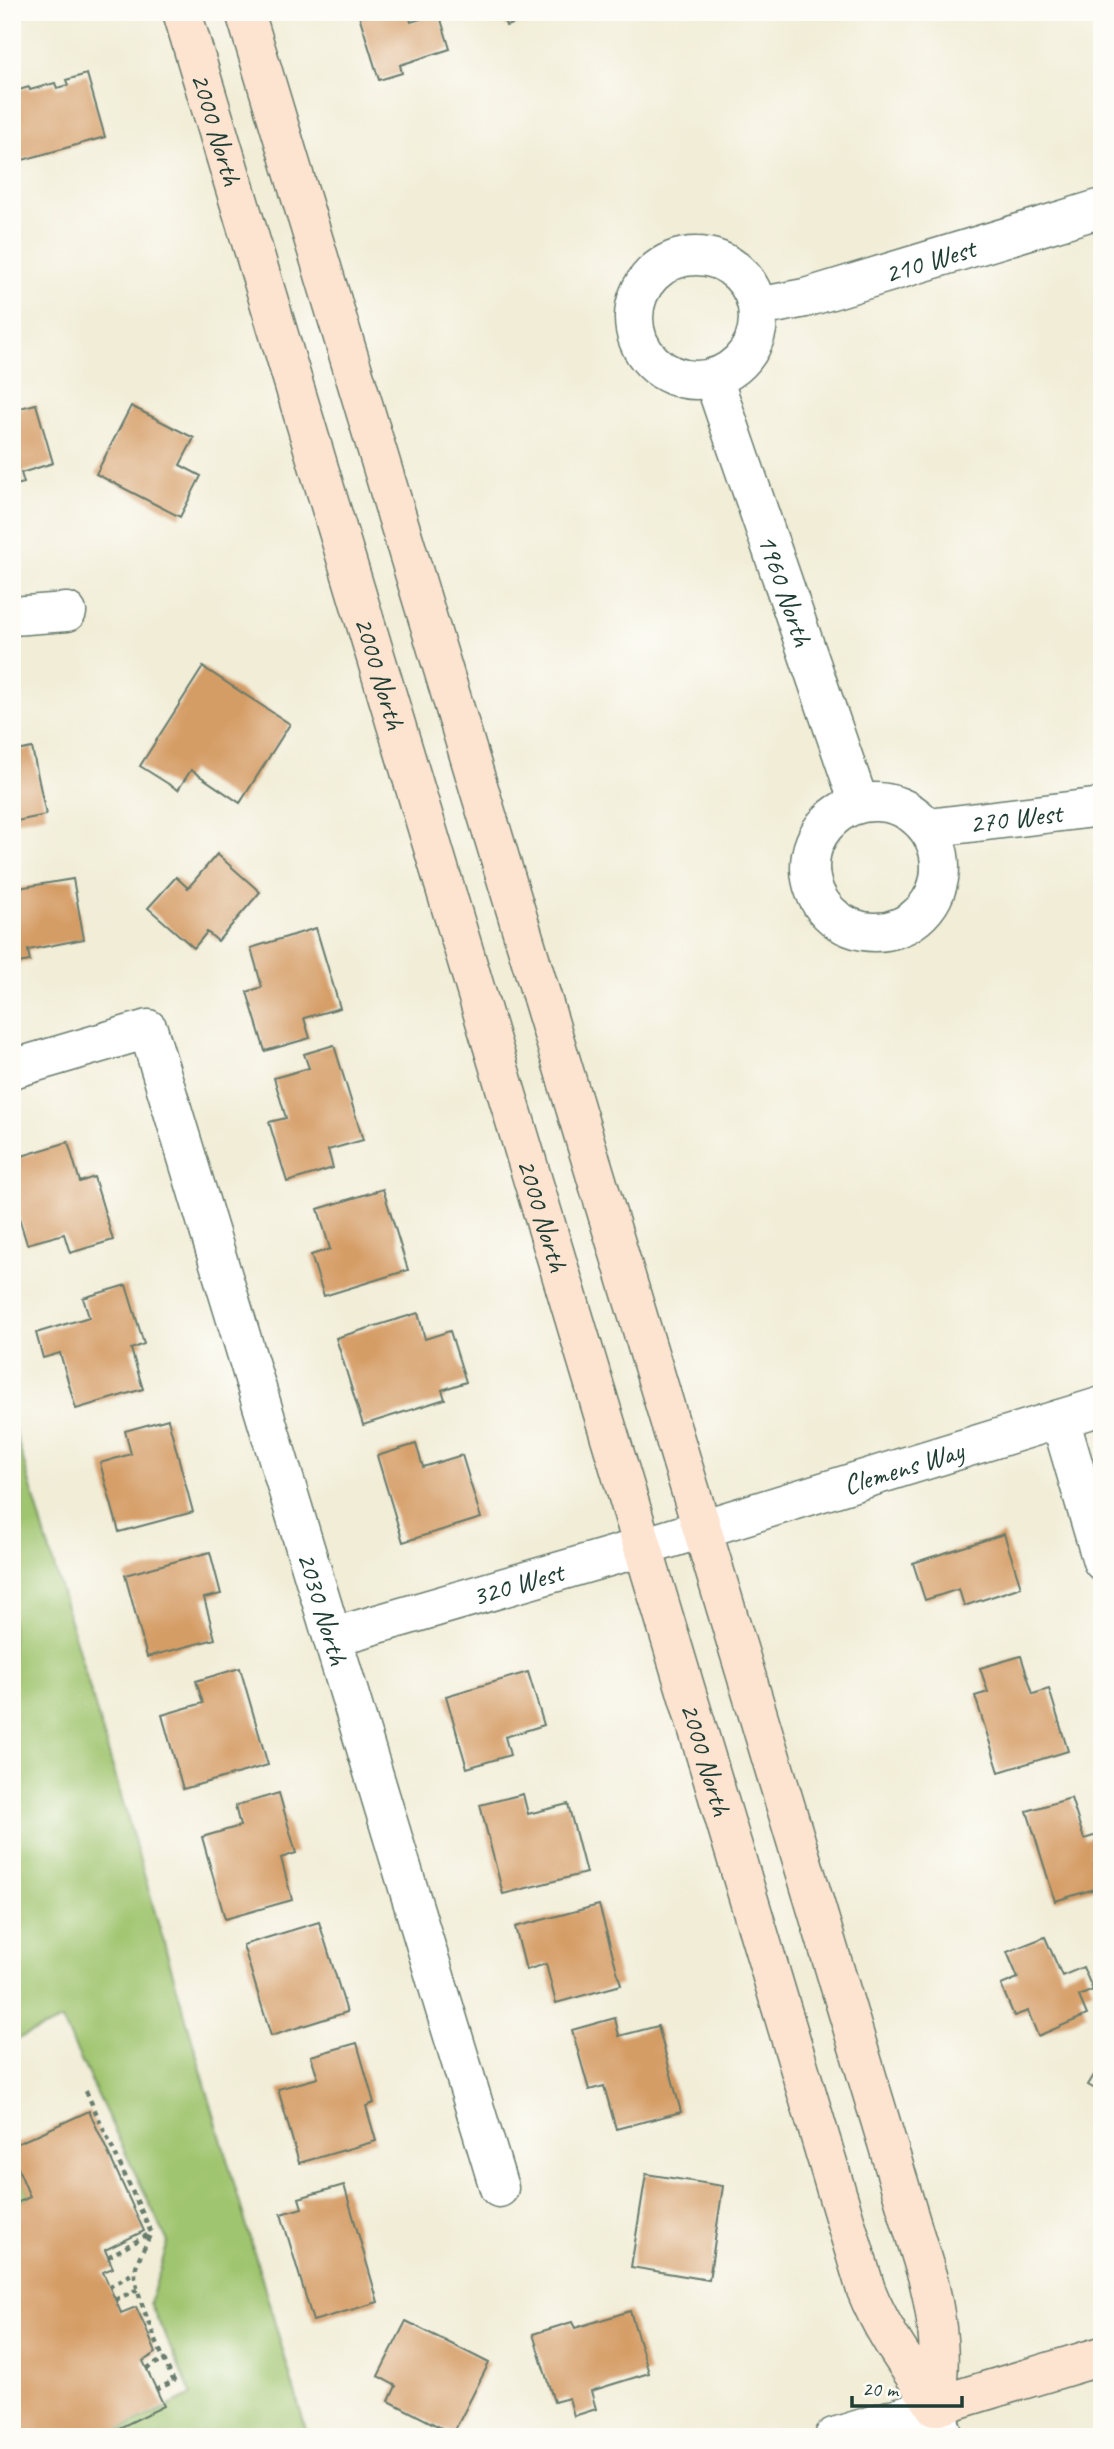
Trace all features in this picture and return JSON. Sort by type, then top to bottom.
[{"type":"street","name":"2000 North","points":[[182,12],[866,2290],[877,2318],[940,2421]]},
{"type":"street","points":[[246,12],[928,2279],[936,2312],[939,2345],[940,2421]]},
{"type":"street","name":"210 West","points":[[758,307],[804,298],[1102,208]]},
{"type":"street","points":[[704,256],[722,261],[739,273],[751,289],[758,307],[758,326],[753,343],[743,359],[729,371],[713,378],[693,380],[674,376],[656,366],[644,351],[636,333],[635,313],[639,293],[650,276],[665,264],[684,257],[704,256]]},
{"type":"street","name":"1960 North","points":[[713,378],[859,803]]},
{"type":"street","points":[[12,616],[67,612]]},
{"type":"street","points":[[878,801],[898,805],[914,814],[928,828],[938,846],[941,867],[937,888],[928,906],[913,921],[894,930],[873,933],[853,929],[835,919],[820,903],[811,884],[809,863],[814,843],[824,825],[840,811],[859,803],[878,801]]},
{"type":"street","name":"270 West","points":[[928,828],[1102,807]]},
{"type":"street","name":"2030 North","points":[[12,1069],[148,1029],[499,2188]]},
{"type":"street","name":"Clemens Way","points":[[703,1529],[1102,1406]]},
{"type":"street","points":[[1060,1419],[1102,1561]]},
{"type":"street","name":"320 West","points":[[333,1637],[703,1529]]},
{"type":"street","points":[[834,2437],[940,2421],[1102,2356]]},
{"type":"path","points":[[86,2091],[151,2232],[135,2272],[147,2324],[174,2381],[156,2390]]},
{"type":"path","points":[[108,2258],[151,2232]]},
{"type":"path","points":[[109,2287],[135,2272]]},
{"type":"path","points":[[115,2300],[138,2289]]},
{"type":"path","points":[[146,2369],[164,2359]]},
{"type":"green space","points":[[12,1422],[308,2437],[104,2437],[192,2395],[150,2303],[168,2242],[62,2020],[12,2041]]},
{"type":"green space","points":[[18,2171],[30,2197],[12,2205],[12,2174]]},
{"type":"building","points":[[358,12],[408,12],[411,22],[439,13],[450,49],[400,65],[402,73],[379,80]]},
{"type":"building","points":[[502,12],[552,12],[552,13],[506,26]]},
{"type":"building","points":[[87,74],[105,137],[12,163],[12,92],[55,83],[57,88],[68,85],[66,80]]},
{"type":"building","points":[[36,404],[53,463],[21,473],[24,483],[12,486],[12,410]]},
{"type":"building","points":[[131,406],[194,438],[180,465],[201,476],[180,517],[96,474]]},
{"type":"building","points":[[203,667],[290,724],[240,803],[191,770],[178,790],[140,766]]},
{"type":"building","points":[[32,748],[46,815],[12,822],[12,752]]},
{"type":"building","points":[[217,854],[260,892],[218,941],[207,932],[194,948],[148,908],[176,877],[188,888]]},
{"type":"building","points":[[73,879],[84,939],[28,950],[30,961],[12,964],[12,889]]},
{"type":"building","points":[[316,928],[340,1008],[304,1018],[310,1038],[265,1051],[247,992],[262,987],[251,948]]},
{"type":"building","points":[[334,1045],[363,1140],[328,1150],[333,1168],[287,1182],[269,1122],[286,1118],[274,1078],[309,1068],[304,1054]]},
{"type":"building","points":[[68,1142],[80,1182],[94,1177],[113,1240],[70,1253],[64,1234],[27,1244],[12,1195],[12,1159]]},
{"type":"building","points":[[383,1189],[408,1270],[324,1296],[311,1255],[330,1249],[318,1209]]},
{"type":"building","points":[[126,1285],[144,1344],[131,1349],[143,1389],[76,1409],[60,1353],[43,1358],[36,1333],[89,1317],[83,1298]]},
{"type":"building","points":[[418,1313],[425,1339],[450,1331],[466,1382],[442,1390],[445,1399],[363,1425],[336,1338]]},
{"type":"building","points":[[168,1419],[193,1512],[119,1532],[100,1463],[131,1454],[125,1431]]},
{"type":"building","points":[[416,1444],[423,1467],[462,1455],[481,1518],[403,1542],[377,1456]]},
{"type":"building","points":[[1004,1534],[1021,1587],[964,1606],[959,1589],[925,1600],[913,1563]]},
{"type":"building","points":[[210,1552],[221,1594],[204,1598],[215,1639],[147,1657],[125,1575]]},
{"type":"building","points":[[1021,1656],[1033,1694],[1049,1689],[1068,1751],[999,1772],[975,1696],[988,1692],[980,1668]]},
{"type":"building","points":[[240,1668],[268,1765],[183,1789],[162,1715],[203,1703],[196,1681]]},
{"type":"building","points":[[528,1672],[544,1725],[505,1737],[510,1755],[467,1768],[446,1696]]},
{"type":"building","points":[[279,1793],[296,1853],[281,1858],[292,1900],[225,1919],[202,1837],[240,1826],[235,1806]]},
{"type":"building","points":[[523,1794],[528,1814],[568,1804],[586,1873],[503,1894],[480,1805]]},
{"type":"building","points":[[1071,1798],[1084,1839],[1097,1835],[1102,1851],[1102,1863],[1094,1865],[1101,1887],[1055,1901],[1027,1811]]},
{"type":"building","points":[[599,1905],[621,1985],[556,2003],[546,1964],[526,1970],[515,1927]]},
{"type":"building","points":[[319,1922],[347,2012],[271,2036],[243,1945]]},
{"type":"building","points":[[1045,1937],[1062,1976],[1083,1967],[1093,1990],[1079,1996],[1087,2015],[1038,2036],[1028,2011],[1014,2016],[1001,1985],[1018,1978],[1007,1952]]},
{"type":"building","points":[[615,2018],[619,2036],[658,2026],[681,2112],[616,2129],[604,2086],[589,2090],[572,2030]]},
{"type":"building","points":[[357,2043],[374,2103],[366,2106],[376,2141],[299,2163],[278,2089],[318,2078],[311,2056]]},
{"type":"building","points":[[1102,2062],[1102,2093],[1088,2085]]},
{"type":"building","points":[[89,2111],[144,2231],[105,2250],[113,2268],[103,2272],[121,2313],[136,2307],[145,2326],[156,2353],[143,2361],[164,2406],[101,2437],[12,2437],[12,2205],[30,2197],[12,2154],[12,2146]]},
{"type":"building","points":[[646,2174],[723,2186],[709,2280],[631,2267]]},
{"type":"building","points":[[344,2185],[378,2302],[313,2321],[281,2214],[302,2208],[299,2198]]},
{"type":"building","points":[[630,2311],[649,2373],[591,2391],[596,2409],[574,2416],[569,2398],[554,2402],[533,2334],[572,2322],[575,2328]]},
{"type":"building","points":[[406,2321],[489,2363],[453,2434],[389,2401],[396,2386],[378,2376]]}]
